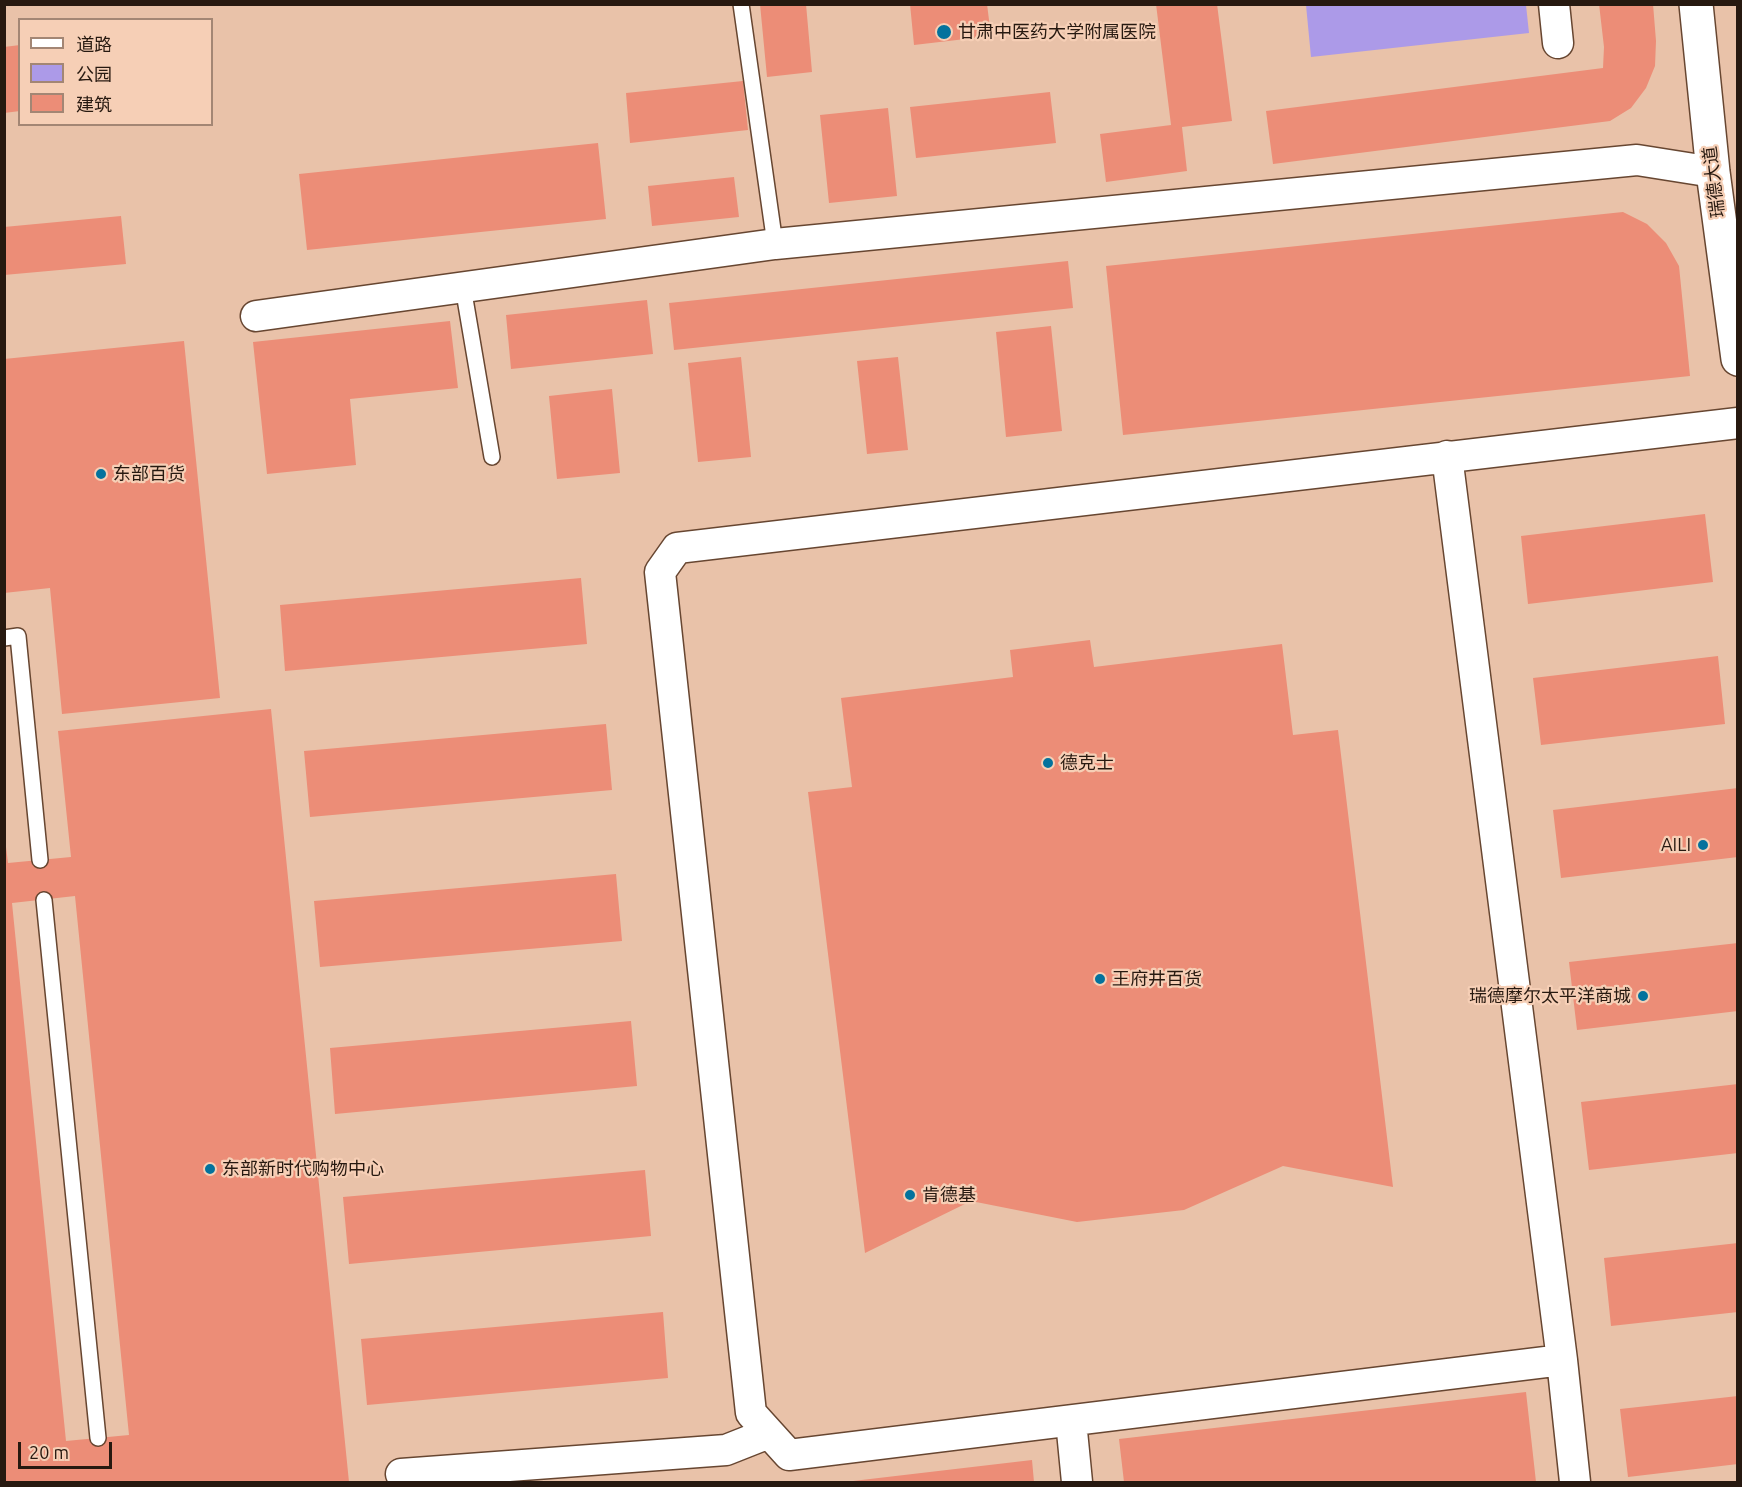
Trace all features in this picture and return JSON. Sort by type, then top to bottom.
[{"type":"street","points":[[1554,4],[1558,43]]},
{"type":"street","name":"瑞德大道","points":[[1696,4],[1725,176],[1737,359]]},
{"type":"street","points":[[255,316],[775,244],[1637,160],[1725,176]]},
{"type":"street","points":[[1562,1360],[789,1455],[751,1413],[660,572],[677,548],[1737,423]]},
{"type":"street","points":[[1447,456],[1562,1360],[1575,1482]]},
{"type":"street","points":[[1071,1421],[1077,1482]]},
{"type":"street","points":[[401,1474],[726,1450],[769,1433]]},
{"type":"lane","points":[[741,4],[775,244]]},
{"type":"lane","points":[[463,287],[492,457]]},
{"type":"lane","points":[[4,638],[18,636],[40,860]]},
{"type":"lane","points":[[44,900],[98,1438]]},
{"type":"green space","points":[[1306,5],[1526,5],[1529,33],[1311,57]]},
{"type":"building","points":[[760,4],[806,4],[812,72],[767,77]]},
{"type":"building","points":[[910,4],[987,4],[991,36],[914,45]]},
{"type":"building","points":[[1156,4],[1217,4],[1232,121],[1182,127],[1187,171],[1106,182],[1100,134],[1171,125]]},
{"type":"building","points":[[1599,4],[1653,4],[1656,41],[1655,66],[1646,88],[1631,108],[1610,121],[1273,164],[1266,111],[1603,68],[1604,47]]},
{"type":"building","points":[[18,45],[18,111],[4,113],[4,47]]},
{"type":"building","points":[[743,81],[748,130],[630,143],[626,93]]},
{"type":"building","points":[[1050,92],[1056,143],[916,158],[910,107]]},
{"type":"building","points":[[888,108],[897,196],[829,203],[820,115]]},
{"type":"building","points":[[598,143],[606,219],[307,250],[299,174]]},
{"type":"building","points":[[734,177],[739,217],[652,226],[648,186]]},
{"type":"building","points":[[1623,212],[1647,224],[1666,243],[1679,266],[1690,376],[1123,435],[1106,266]]},
{"type":"building","points":[[121,216],[126,264],[4,275],[4,227]]},
{"type":"building","points":[[1068,261],[1073,308],[674,350],[669,303]]},
{"type":"building","points":[[647,300],[653,354],[511,369],[506,315]]},
{"type":"building","points":[[450,321],[458,388],[350,399],[356,465],[267,474],[253,342]]},
{"type":"building","points":[[1051,326],[1062,431],[1006,437],[996,332]]},
{"type":"building","name":"东部百货","points":[[184,341],[220,698],[62,714],[50,588],[4,593],[4,359]]},
{"type":"building","points":[[741,357],[751,457],[698,462],[688,363]]},
{"type":"building","points":[[898,357],[908,450],[867,454],[857,361]]},
{"type":"building","points":[[612,389],[620,473],[557,479],[549,396]]},
{"type":"building","points":[[1705,514],[1713,582],[1528,604],[1521,536]]},
{"type":"building","points":[[581,578],[587,644],[285,671],[280,605]]},
{"type":"building","name":"王府井百货","points":[[1090,640],[1094,667],[1282,644],[1293,735],[1338,730],[1393,1187],[1283,1166],[1184,1210],[1077,1222],[971,1201],[865,1253],[808,792],[852,787],[841,698],[1013,677],[1010,650]]},
{"type":"building","points":[[1718,656],[1725,724],[1541,745],[1533,678]]},
{"type":"building","name":"东部新时代购物中心","points":[[271,709],[349,1482],[4,1482],[4,847],[6,847],[8,863],[71,857],[58,731]],"holes":[[[75,896],[129,1435],[66,1441],[12,903]]]},
{"type":"building","points":[[606,724],[612,790],[310,817],[304,751]]},
{"type":"building","points":[[1738,788],[1738,857],[1561,878],[1553,810]]},
{"type":"building","points":[[616,874],[622,941],[320,967],[314,901]]},
{"type":"building","points":[[1738,943],[1738,1011],[1577,1030],[1569,962]]},
{"type":"building","points":[[631,1021],[637,1086],[335,1114],[330,1048]]},
{"type":"building","points":[[1738,1084],[1738,1153],[1589,1170],[1581,1102]]},
{"type":"building","points":[[645,1170],[651,1236],[349,1264],[343,1197]]},
{"type":"building","points":[[1738,1243],[1738,1312],[1611,1326],[1604,1258]]},
{"type":"building","points":[[663,1312],[668,1378],[367,1405],[361,1339]]},
{"type":"building","points":[[1526,1392],[1536,1482],[1124,1482],[1119,1439]]},
{"type":"building","points":[[1738,1396],[1738,1464],[1628,1477],[1620,1409]]},
{"type":"building","points":[[1032,1460],[1034,1482],[853,1482],[853,1481]]},
{"type":"place","name":"甘肃中医药大学附属医院","points":[[944,32]]},
{"type":"place","name":"东部百货","points":[[101,474]]},
{"type":"place","name":"德克士","points":[[1048,763]]},
{"type":"place","name":"AILI","points":[[1703,845]]},
{"type":"place","name":"王府井百货","points":[[1100,979]]},
{"type":"place","name":"瑞德摩尔太平洋商城","points":[[1643,996]]},
{"type":"place","name":"东部新时代购物中心","points":[[210,1169]]},
{"type":"place","name":"肯德基","points":[[910,1195]]}]
